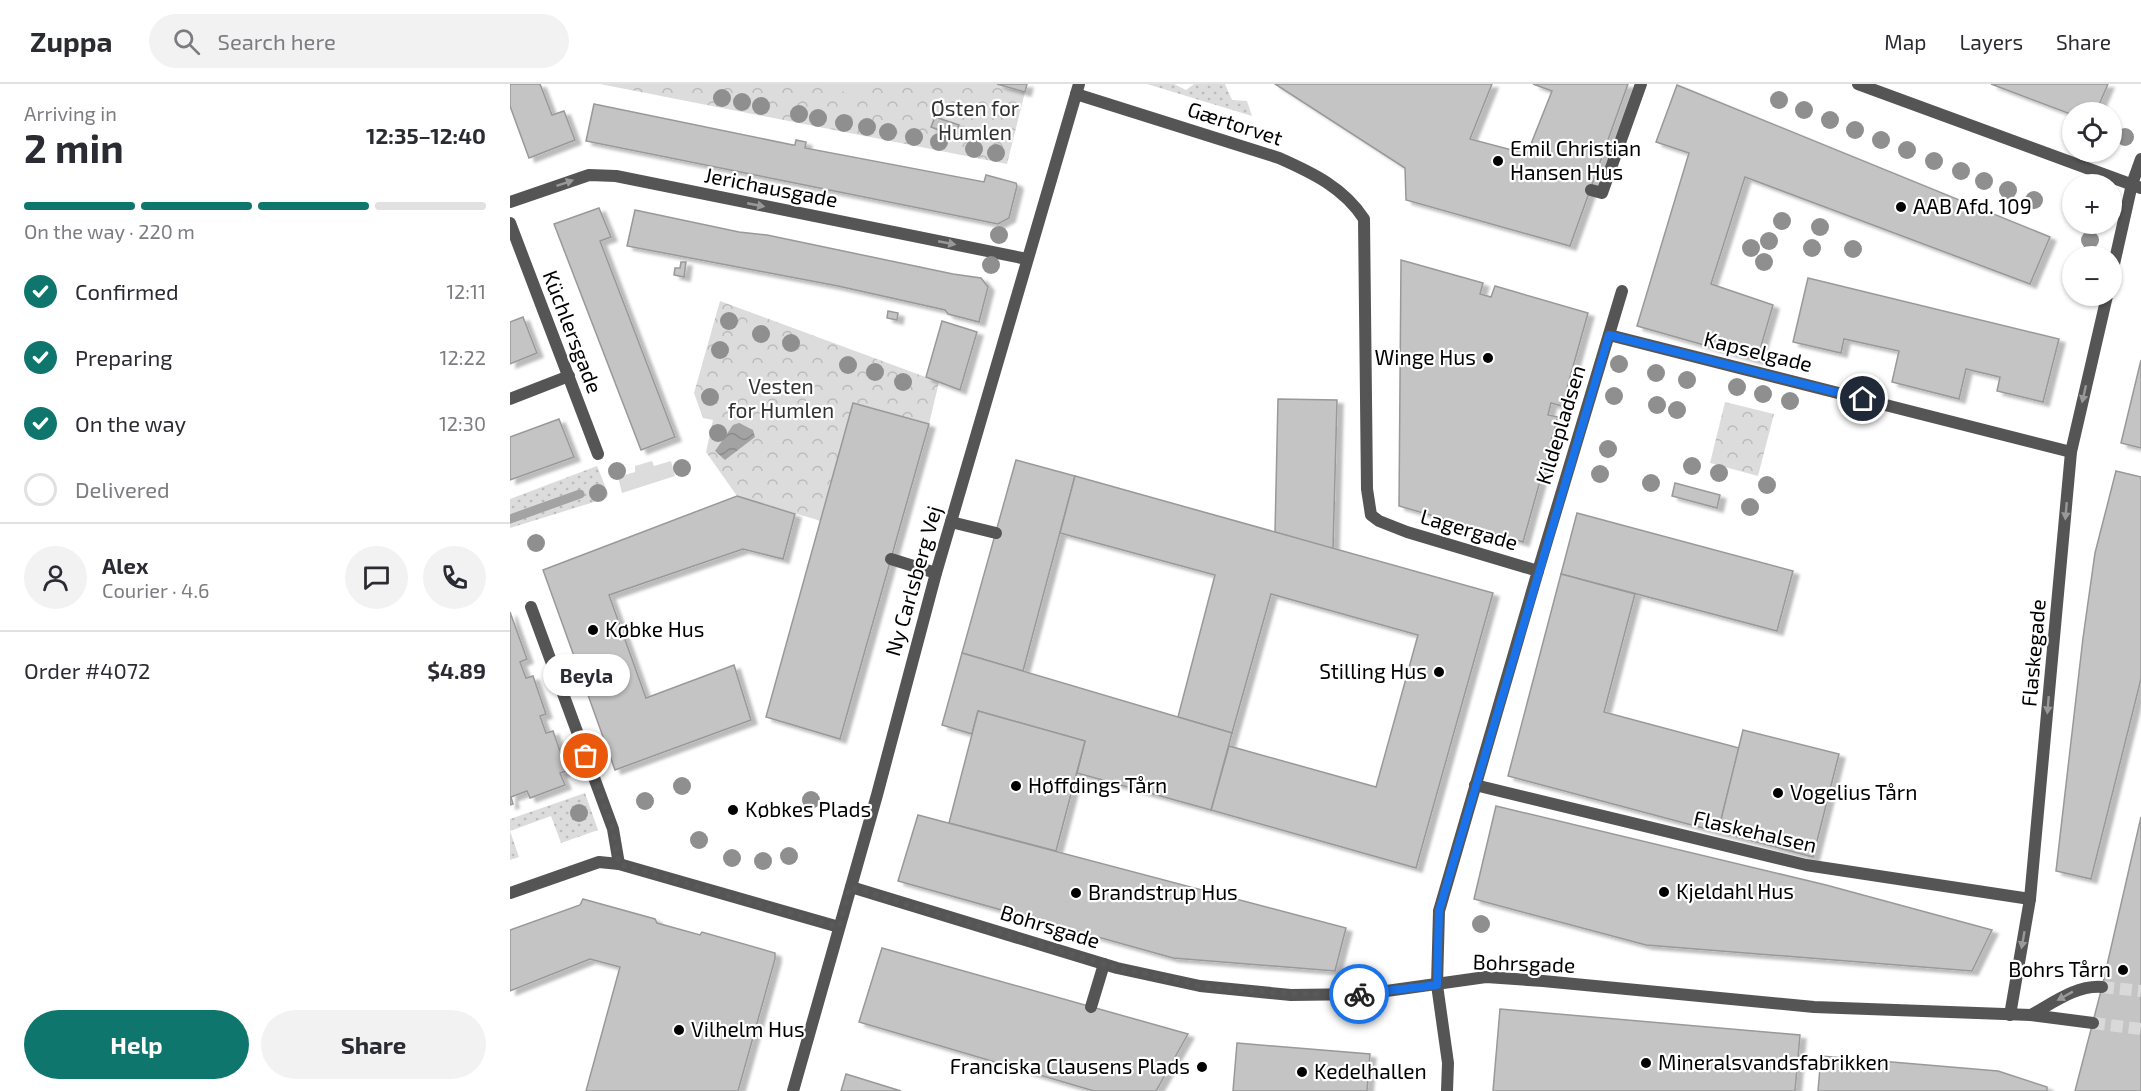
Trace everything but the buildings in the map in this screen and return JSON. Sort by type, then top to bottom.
[{"type":"street","points":[[1591,190],[1602,193],[1641,84]]},
{"type":"street","points":[[1858,84],[2137,186]]},
{"type":"street","name":"Gærtorvet","points":[[1078,89],[1279,158],[1306,170],[1345,195],[1364,219]]},
{"type":"street","name":"Ny Carlsberg Vej","points":[[793,1091],[936,573],[1078,89]]},
{"type":"street","points":[[2120,246],[2137,186],[2141,159]]},
{"type":"street","name":"Jerichausgade","points":[[510,202],[589,175],[616,176],[1027,259]]},
{"type":"street","name":"Lagergade","points":[[1364,219],[1367,489],[1371,515],[1379,521],[1407,532],[1538,571],[1439,911],[1437,985]]},
{"type":"street","name":"Küchlersgade","points":[[510,224],[598,454]]},
{"type":"street","name":"Kildepladsen","points":[[1538,571],[1622,291]]},
{"type":"street","name":"Flaskegade","points":[[2010,1015],[2030,899],[2071,452],[2105,306]]},
{"type":"street","name":"Kapselgade","points":[[1609,335],[2071,452]]},
{"type":"street","points":[[510,399],[568,376]]},
{"type":"street","points":[[951,522],[996,533]]},
{"type":"street","points":[[891,559],[936,573]]},
{"type":"street","points":[[531,607],[613,829],[619,864]]},
{"type":"street","name":"Flaskehalsen","points":[[1475,785],[1806,866],[2030,899]]},
{"type":"street","points":[[510,893],[599,862],[619,864],[839,927]]},
{"type":"street","name":"Bohrsgade","points":[[850,887],[1104,964],[1200,986],[1291,994],[1365,994],[1486,977],[1814,1007],[2031,1015],[2093,1023]]},
{"type":"street","points":[[1091,1007],[1104,964]]},
{"type":"street","points":[[1437,985],[1448,1063],[1447,1091]]},
{"type":"street","name":"Bohrsgade","points":[[2031,1015],[2075,990],[2090,986],[2102,987]]},
{"type":"green space","name":"Østen for Humlen","points":[[600,84],[997,84],[1025,92],[1007,164]]},
{"type":"green space","points":[[807,84],[868,84],[864,96]]},
{"type":"green space","points":[[1147,84],[1174,84],[1186,90],[1194,84],[1225,84],[1232,100],[1247,101],[1252,116]]},
{"type":"green space","name":"Vesten for Humlen","points":[[720,301],[939,382],[929,424],[853,404],[821,521],[737,496],[706,452],[713,420],[703,418],[694,393]]},
{"type":"green space","points":[[1725,402],[1774,414],[1758,476],[1710,463]]},
{"type":"green space","points":[[652,461],[654,466],[671,461],[675,476],[622,493],[618,477],[635,472],[635,466]]},
{"type":"green space","points":[[597,466],[608,493],[607,498],[510,528],[510,499]]},
{"type":"green space","points":[[585,793],[598,830],[561,843],[551,816],[510,831],[510,819]]},
{"type":"green space","points":[[510,831],[519,857],[510,860]]},
{"type":"water","points":[[739,423],[753,430],[755,437],[725,460],[715,451],[733,425]]},
{"type":"waterway","points":[[510,519],[580,494]]},
{"type":"tunnel","points":[[2102,987],[2141,991]]},
{"type":"tunnel","points":[[2093,1023],[2141,1029]]},
{"type":"way so far","points":[[586,756],[613,829],[619,864],[839,927],[850,887],[1117,968],[1200,986],[1291,994],[1359,994]]},
{"type":"place","name":"Emil Christian Hansen Hus","points":[[1498,161]]},
{"type":"place","name":"AAB Afd. 109","points":[[1901,207]]},
{"type":"place","name":"Winge Hus","points":[[1488,358]]},
{"type":"place","name":"Købke Hus","points":[[593,630]]},
{"type":"place","name":"Stilling Hus","points":[[1439,672]]},
{"type":"place","name":"Beyla","points":[[586,756]]},
{"type":"place","name":"Høffdings Tårn","points":[[1016,786]]},
{"type":"place","name":"Vogelius Tårn","points":[[1778,793]]},
{"type":"place","name":"Købkes Plads","points":[[733,810]]},
{"type":"place","name":"Kjeldahl Hus","points":[[1664,892]]},
{"type":"place","name":"Brandstrup Hus","points":[[1076,893]]},
{"type":"place","name":"Bohrs Tårn","points":[[2123,970]]},
{"type":"place","name":"Vilhelm Hus","points":[[679,1030]]},
{"type":"place","name":"Mineralsvandsfabrikken","points":[[1646,1063]]},
{"type":"place","name":"Franciska Clausens Plads","points":[[1202,1067]]},
{"type":"place","name":"Kedelhallen","points":[[1302,1072]]},
{"type":"route","points":[[1359,994],[1437,985],[1439,911],[1609,335],[1863,399]]}]
